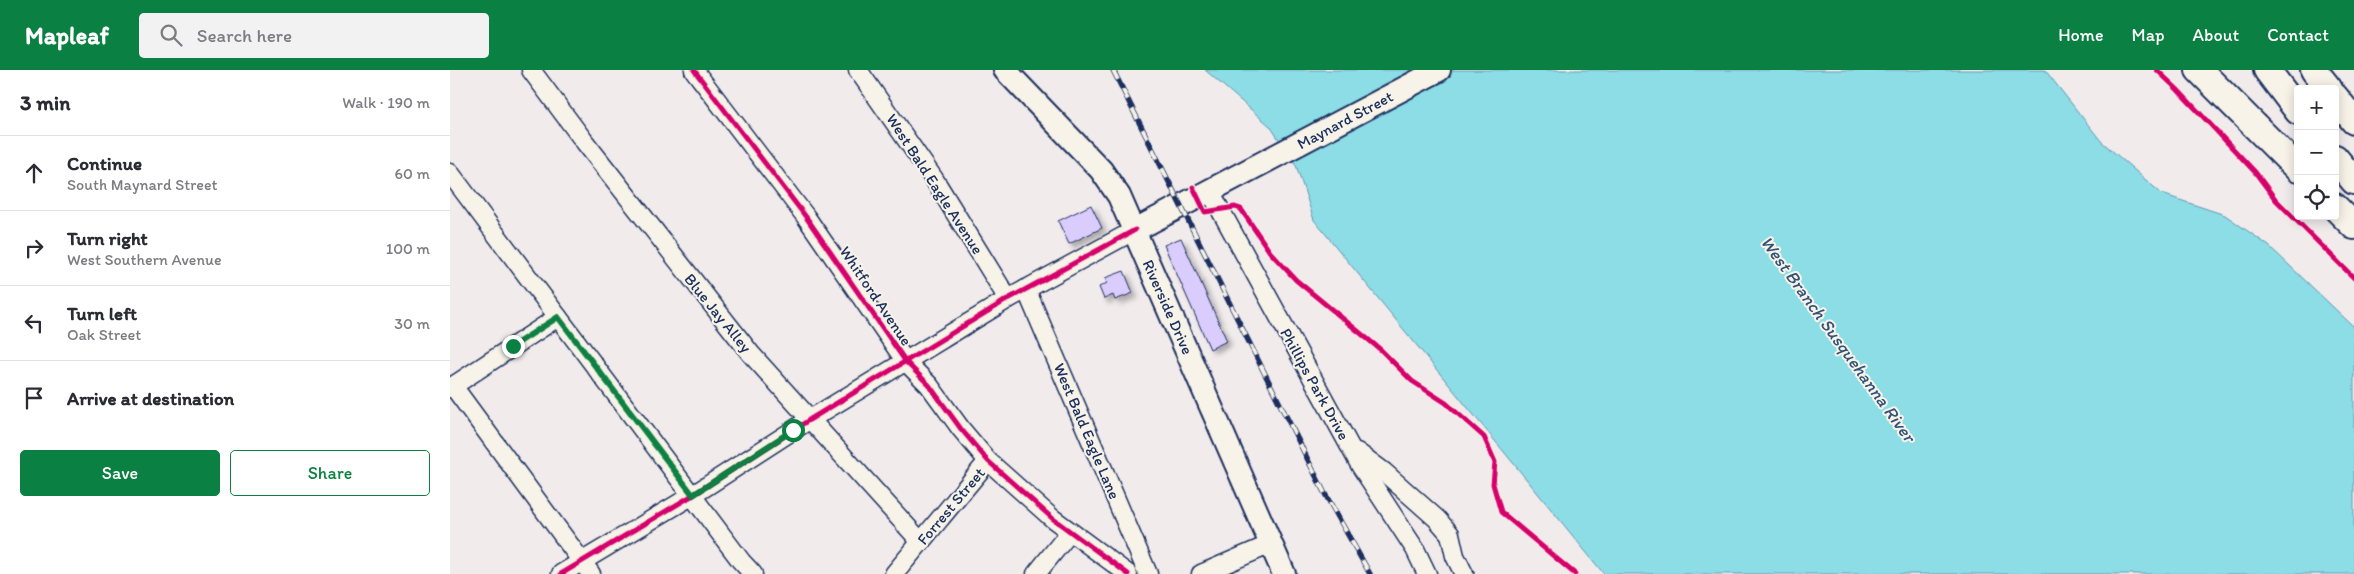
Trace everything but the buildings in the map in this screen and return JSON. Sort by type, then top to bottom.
[{"type":"highway","points":[[2199,70],[2294,165]]},
{"type":"highway","points":[[2267,70],[2294,106]]},
{"type":"highway","points":[[2314,70],[2326,85]]},
{"type":"highway","points":[[2339,102],[2354,121]]},
{"type":"highway","points":[[2339,163],[2354,181]]},
{"type":"highway","points":[[2339,211],[2354,226]]},
{"type":"main road","name":"Riverside Drive","points":[[1005,70],[1101,170],[1119,196],[1284,574]]},
{"type":"main road","name":"Maynard Street","points":[[1135,230],[1439,70]]},
{"type":"street","name":"Blue Jay Alley","points":[[531,70],[702,293],[809,420],[921,542]]},
{"type":"street","name":"Whitford Avenue","points":[[694,70],[806,217],[906,362],[929,385],[960,429],[988,461],[1008,480],[1070,532],[1128,574]]},
{"type":"street","name":"West Bald Eagle Avenue","points":[[858,70],[929,171],[1008,299]]},
{"type":"street","points":[[450,173],[753,574]]},
{"type":"street","name":"Phillips Park Drive","points":[[1210,191],[1350,447],[1415,549],[1427,574]]},
{"type":"street","points":[[561,574],[586,568],[693,495],[809,420],[1008,299],[1135,230]]},
{"type":"street","name":"West Bald Eagle Lane","points":[[1026,289],[1148,574]]},
{"type":"street","points":[[558,317],[452,387],[586,568]]},
{"type":"street","points":[[1350,447],[1384,472],[1437,519],[1450,534],[1455,556],[1464,574]]},
{"type":"street","name":"Forrest Street","points":[[894,574],[988,461]]},
{"type":"street","points":[[1036,574],[1070,532]]},
{"type":"street","points":[[1201,574],[1271,544]]},
{"type":"water","name":"West Branch Susquehanna River","points":[[1205,70],[2045,70],[2101,141],[2162,194],[2225,215],[2269,246],[2354,327],[2354,574],[1604,574],[1314,220],[1296,165],[1270,126]]},
{"type":"railway","points":[[1113,70],[1324,492],[1370,574]]},
{"type":"cycle path","points":[[694,70],[806,217],[906,362],[929,385],[961,429],[988,461],[1052,518],[1128,574]]},
{"type":"cycle path","points":[[2157,70],[2255,172],[2276,200],[2354,278]]},
{"type":"cycle path","points":[[1193,187],[1205,212],[1235,207],[1241,209],[1270,252],[1296,280],[1381,350],[1412,381],[1446,403],[1484,437],[1495,462],[1493,484],[1501,512],[1575,574]]},
{"type":"cycle path","points":[[561,574],[693,495],[809,420],[1008,299],[1135,230]]},
{"type":"route","points":[[513,346],[558,317],[693,495],[793,430]]}]
